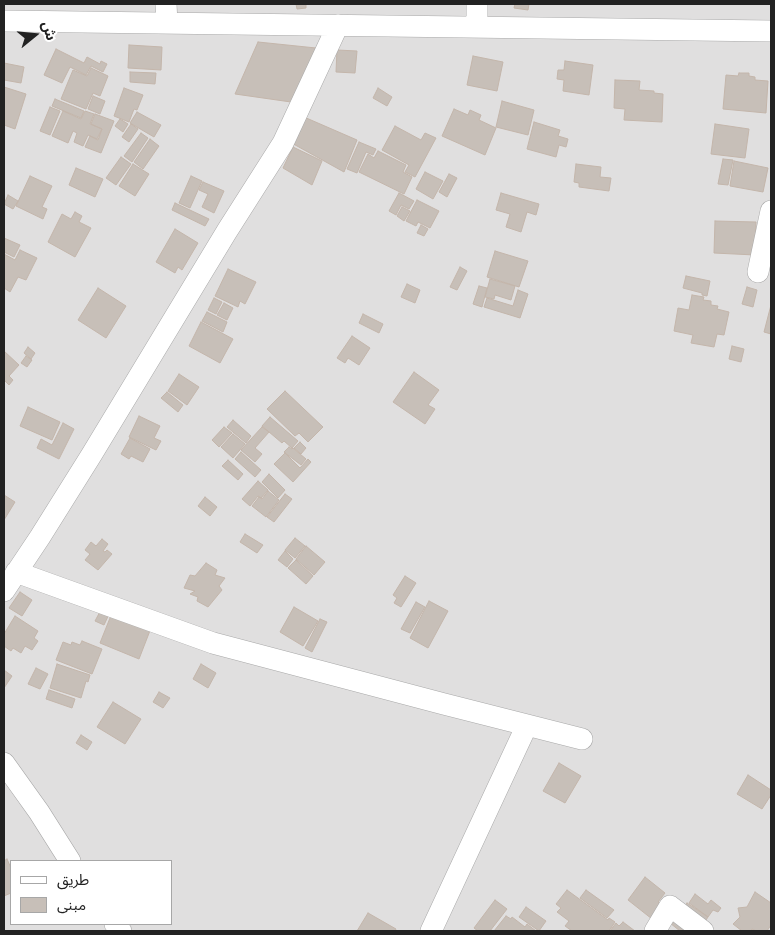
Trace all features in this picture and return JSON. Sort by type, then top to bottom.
[{"type":"street","points":[[477,27],[478,4]]},
{"type":"street","points":[[4,21],[166,13],[338,25],[771,31]]},
{"type":"street","points":[[4,591],[92,454],[227,231],[283,143],[338,25]]},
{"type":"street","points":[[758,272],[771,211]]},
{"type":"street","points":[[16,572],[213,643],[582,739]]},
{"type":"street","points":[[431,931],[527,725]]},
{"type":"street","points":[[4,763],[40,812],[69,860]]},
{"type":"street","points":[[655,931],[670,906],[703,931]]},
{"type":"shaded area","points":[[4,4],[771,4],[771,931],[4,931]]},
{"type":"building","points":[[296,4],[306,4],[306,8],[297,9]]},
{"type":"building","points":[[515,4],[529,4],[528,10],[514,8]]},
{"type":"building","points":[[258,42],[316,48],[298,103],[235,94]]},
{"type":"building","points":[[129,45],[162,47],[161,70],[128,68]]},
{"type":"building","points":[[56,49],[84,63],[87,57],[100,64],[101,61],[107,64],[103,72],[91,66],[86,75],[70,67],[62,83],[44,75]]},
{"type":"building","points":[[337,50],[357,51],[355,73],[336,72]]},
{"type":"building","points":[[473,56],[503,62],[497,91],[467,85]]},
{"type":"building","points":[[565,61],[593,65],[589,95],[563,91],[564,80],[557,79],[558,70],[564,70]]},
{"type":"building","points":[[4,63],[24,67],[21,83],[4,80]]},
{"type":"building","points":[[91,68],[108,76],[100,96],[93,93],[86,109],[61,99],[73,70],[87,76]]},
{"type":"building","points":[[130,72],[156,73],[155,84],[130,82]]},
{"type":"building","points":[[739,73],[749,73],[749,76],[755,77],[755,80],[768,81],[766,113],[723,109],[726,75],[738,76]]},
{"type":"building","points":[[615,80],[640,81],[639,90],[663,94],[662,122],[624,120],[625,109],[614,108]]},
{"type":"building","points":[[4,87],[26,94],[15,129],[4,125]]},
{"type":"building","points":[[124,88],[143,95],[137,110],[134,109],[129,122],[114,116]]},
{"type":"building","points":[[378,88],[392,97],[387,106],[373,98]]},
{"type":"building","points":[[93,96],[105,101],[100,114],[88,109]]},
{"type":"building","points":[[55,99],[84,111],[81,118],[52,106]]},
{"type":"building","points":[[502,101],[534,110],[528,135],[496,127]]},
{"type":"building","points":[[50,107],[60,111],[50,135],[40,131]]},
{"type":"building","points":[[454,109],[468,115],[470,110],[481,115],[479,120],[496,128],[485,155],[442,136]]},
{"type":"building","points":[[63,111],[81,119],[85,111],[94,114],[90,124],[102,129],[97,139],[88,135],[83,146],[74,142],[77,133],[73,131],[68,143],[52,136]]},
{"type":"building","points":[[137,112],[161,125],[154,137],[130,123]]},
{"type":"building","points":[[95,114],[114,121],[101,153],[85,147],[90,136],[98,140],[102,129],[91,124]]},
{"type":"building","points":[[304,117],[357,140],[344,172],[288,141]]},
{"type":"building","points":[[120,119],[128,124],[123,132],[115,126]]},
{"type":"building","points":[[534,122],[560,130],[558,136],[568,139],[566,147],[559,145],[556,157],[527,149]]},
{"type":"building","points":[[131,124],[138,129],[129,142],[122,137]]},
{"type":"building","points":[[715,124],[749,129],[745,158],[711,154]]},
{"type":"building","points":[[395,126],[421,140],[425,133],[436,138],[415,177],[405,172],[409,165],[382,150]]},
{"type":"building","points":[[141,133],[148,138],[132,162],[124,156]]},
{"type":"building","points":[[150,139],[159,146],[143,169],[134,162]]},
{"type":"building","points":[[359,142],[376,149],[373,155],[366,152],[357,173],[347,169]]},
{"type":"building","points":[[293,147],[322,161],[312,185],[283,168]]},
{"type":"building","points":[[378,151],[406,165],[403,172],[412,177],[404,194],[359,172],[368,154],[374,158]]},
{"type":"building","points":[[121,157],[131,164],[116,185],[106,178]]},
{"type":"building","points":[[723,159],[733,160],[728,185],[718,184]]},
{"type":"building","points":[[734,161],[768,168],[763,192],[730,186]]},
{"type":"building","points":[[133,164],[149,174],[135,196],[119,186]]},
{"type":"building","points":[[576,164],[601,167],[600,177],[611,178],[609,191],[579,187],[579,183],[574,182]]},
{"type":"building","points":[[76,168],[103,179],[95,197],[69,185]]},
{"type":"building","points":[[425,172],[443,181],[433,199],[416,189]]},
{"type":"building","points":[[449,174],[457,178],[447,197],[439,192]]},
{"type":"building","points":[[30,176],[52,186],[42,207],[47,209],[43,219],[16,206]]},
{"type":"building","points":[[191,176],[202,181],[190,208],[179,203]]},
{"type":"building","points":[[203,182],[224,191],[214,213],[202,207],[208,194],[199,190]]},
{"type":"building","points":[[399,193],[414,201],[409,209],[401,205],[396,215],[389,211]]},
{"type":"building","points":[[501,193],[539,204],[536,215],[527,212],[521,232],[506,227],[510,214],[496,210]]},
{"type":"building","points":[[8,195],[18,201],[13,209],[4,204]]},
{"type":"building","points":[[417,200],[439,211],[430,228],[418,222],[416,226],[406,221]]},
{"type":"building","points":[[175,203],[209,219],[205,226],[172,210]]},
{"type":"building","points":[[402,207],[410,211],[404,221],[397,216]]},
{"type":"building","points":[[75,212],[82,216],[79,222],[91,228],[75,257],[48,242],[62,214],[71,219]]},
{"type":"building","points":[[715,221],[756,222],[755,255],[714,253]]},
{"type":"building","points":[[421,225],[428,229],[424,236],[417,233]]},
{"type":"building","points":[[175,229],[198,243],[182,270],[178,267],[175,273],[156,262]]},
{"type":"building","points":[[4,238],[20,245],[14,257],[4,252]]},
{"type":"building","points":[[20,250],[37,258],[26,280],[18,277],[10,292],[4,288],[4,254],[15,260]]},
{"type":"building","points":[[495,251],[528,261],[519,287],[487,277]]},
{"type":"building","points":[[460,267],[467,271],[457,290],[450,287]]},
{"type":"building","points":[[228,269],[256,282],[245,304],[240,301],[238,307],[215,296]]},
{"type":"building","points":[[686,276],[710,281],[707,296],[683,288]]},
{"type":"building","points":[[490,279],[515,286],[511,300],[495,295],[494,299],[485,297]]},
{"type":"building","points":[[407,284],[420,290],[415,303],[401,297]]},
{"type":"building","points":[[479,286],[487,288],[482,307],[473,304]]},
{"type":"building","points":[[747,287],[757,290],[753,307],[742,304]]},
{"type":"building","points":[[98,288],[126,306],[106,338],[78,320]]},
{"type":"building","points":[[518,290],[528,294],[520,318],[484,307],[487,298],[513,306]]},
{"type":"building","points":[[692,295],[704,297],[703,300],[711,301],[711,305],[718,306],[717,309],[729,312],[724,335],[717,334],[714,347],[691,343],[693,335],[674,331],[678,308],[689,310]]},
{"type":"building","points":[[214,298],[222,302],[216,314],[208,310]]},
{"type":"building","points":[[224,303],[233,308],[227,320],[217,315]]},
{"type":"building","points":[[771,305],[771,334],[764,332]]},
{"type":"building","points":[[207,312],[227,322],[223,332],[202,321]]},
{"type":"building","points":[[363,314],[383,324],[379,333],[359,323]]},
{"type":"building","points":[[201,322],[233,339],[220,363],[189,346]]},
{"type":"building","points":[[352,336],[370,348],[359,365],[348,358],[345,363],[337,358]]},
{"type":"building","points":[[732,346],[744,349],[741,362],[729,359]]},
{"type":"building","points":[[28,347],[35,353],[31,359],[24,353]]},
{"type":"building","points":[[4,351],[19,365],[9,376],[13,380],[9,385],[4,380]]},
{"type":"building","points":[[26,356],[32,360],[27,367],[21,363]]},
{"type":"building","points":[[414,372],[439,390],[428,405],[435,409],[425,424],[393,402]]},
{"type":"building","points":[[179,374],[199,387],[187,405],[168,391]]},
{"type":"building","points":[[285,391],[323,427],[308,442],[299,433],[295,436],[267,409]]},
{"type":"building","points":[[167,392],[183,405],[178,412],[161,398]]},
{"type":"building","points":[[28,407],[60,422],[52,440],[20,426]]},
{"type":"building","points":[[139,416],[160,426],[154,438],[161,441],[156,450],[129,437]]},
{"type":"building","points":[[270,417],[298,441],[292,448],[284,441],[282,443],[262,426]]},
{"type":"building","points":[[233,420],[251,436],[246,443],[227,427]]},
{"type":"building","points":[[63,423],[74,429],[59,459],[37,448],[41,439],[52,445]]},
{"type":"building","points":[[224,427],[232,433],[219,447],[212,440]]},
{"type":"building","points":[[262,427],[269,432],[255,448],[262,454],[255,462],[241,450]]},
{"type":"building","points":[[233,434],[245,444],[233,458],[221,447]]},
{"type":"building","points":[[130,438],[150,449],[143,462],[131,456],[129,459],[121,454]]},
{"type":"building","points":[[300,442],[306,448],[301,454],[294,448]]},
{"type":"building","points":[[289,447],[306,459],[301,465],[284,452]]},
{"type":"building","points":[[241,452],[261,470],[255,477],[235,459]]},
{"type":"building","points":[[285,453],[300,468],[308,459],[311,462],[293,482],[274,464]]},
{"type":"building","points":[[228,460],[243,474],[238,480],[222,466]]},
{"type":"building","points":[[269,474],[285,490],[278,498],[262,482]]},
{"type":"building","points":[[258,481],[268,490],[261,498],[258,496],[250,506],[242,499]]},
{"type":"building","points":[[268,491],[279,500],[266,517],[252,506],[259,497],[262,499]]},
{"type":"building","points":[[285,494],[292,499],[274,522],[267,517]]},
{"type":"building","points":[[4,495],[15,502],[4,520]]},
{"type":"building","points":[[205,497],[217,507],[210,516],[198,506]]},
{"type":"building","points":[[245,534],[263,545],[257,553],[240,542]]},
{"type":"building","points":[[295,538],[305,546],[295,558],[285,550]]},
{"type":"building","points":[[102,539],[108,544],[103,551],[107,550],[112,554],[98,570],[85,560],[90,554],[85,550],[91,542],[96,546]]},
{"type":"building","points":[[306,546],[325,562],[314,575],[296,559]]},
{"type":"building","points":[[285,551],[293,559],[287,567],[278,560]]},
{"type":"building","points":[[296,560],[313,576],[306,584],[288,568]]},
{"type":"building","points":[[206,563],[217,570],[215,575],[225,578],[219,586],[222,590],[208,607],[197,601],[198,597],[190,594],[195,591],[184,588],[190,575],[195,576]]},
{"type":"building","points":[[405,576],[416,583],[401,607],[394,603],[397,598],[393,595]]},
{"type":"building","points":[[20,592],[32,600],[22,616],[9,608]]},
{"type":"building","points":[[429,601],[448,611],[428,648],[410,638]]},
{"type":"building","points":[[416,602],[425,607],[410,633],[401,629]]},
{"type":"building","points":[[294,607],[318,621],[303,646],[280,632]]},
{"type":"building","points":[[102,608],[110,612],[104,625],[95,621]]},
{"type":"building","points":[[112,613],[151,628],[139,659],[100,643]]},
{"type":"building","points":[[15,616],[38,631],[34,638],[38,641],[32,650],[25,646],[21,653],[13,648],[11,651],[4,646],[4,634]]},
{"type":"building","points":[[320,619],[327,622],[312,652],[305,648]]},
{"type":"building","points":[[82,641],[102,649],[92,674],[56,660],[63,642],[71,645],[72,642],[80,645]]},
{"type":"building","points":[[57,664],[90,675],[88,682],[86,681],[81,698],[50,688]]},
{"type":"building","points":[[201,664],[216,673],[208,688],[193,679]]},
{"type":"building","points":[[36,668],[48,674],[40,689],[28,684]]},
{"type":"building","points":[[4,670],[12,676],[4,688]]},
{"type":"building","points":[[49,690],[75,699],[72,708],[46,699]]},
{"type":"building","points":[[159,692],[170,698],[163,708],[153,702]]},
{"type":"building","points":[[113,702],[141,719],[125,744],[97,727]]},
{"type":"building","points":[[81,735],[92,742],[87,750],[76,743]]},
{"type":"building","points":[[559,763],[581,776],[565,803],[543,791]]},
{"type":"building","points":[[748,775],[771,790],[771,795],[762,809],[737,794]]},
{"type":"building","points":[[7,859],[10,866],[10,893],[4,896],[4,861]]},
{"type":"building","points":[[645,877],[665,893],[658,902],[662,905],[652,919],[628,900]]},
{"type":"building","points":[[567,890],[608,920],[609,918],[615,922],[609,931],[572,931],[565,926],[569,921],[557,912],[561,908],[556,904]]},
{"type":"building","points":[[586,890],[614,910],[607,918],[580,898]]},
{"type":"building","points":[[755,892],[771,903],[771,925],[767,931],[752,929],[751,931],[742,931],[733,924],[740,917],[738,908],[747,907]]},
{"type":"building","points":[[695,894],[708,904],[711,900],[721,908],[718,912],[713,910],[708,917],[689,903]]},
{"type":"building","points":[[495,900],[507,909],[490,931],[478,931],[474,928]]},
{"type":"building","points":[[687,903],[708,917],[702,926],[681,912]]},
{"type":"building","points":[[526,907],[546,921],[539,931],[519,917]]},
{"type":"building","points":[[368,913],[396,929],[395,931],[357,931]]},
{"type":"building","points":[[676,914],[689,931],[680,931],[670,923]]},
{"type":"building","points":[[506,916],[511,919],[512,917],[525,927],[527,924],[536,931],[494,931]]},
{"type":"building","points":[[623,922],[635,931],[610,931],[616,923],[619,926]]}]
